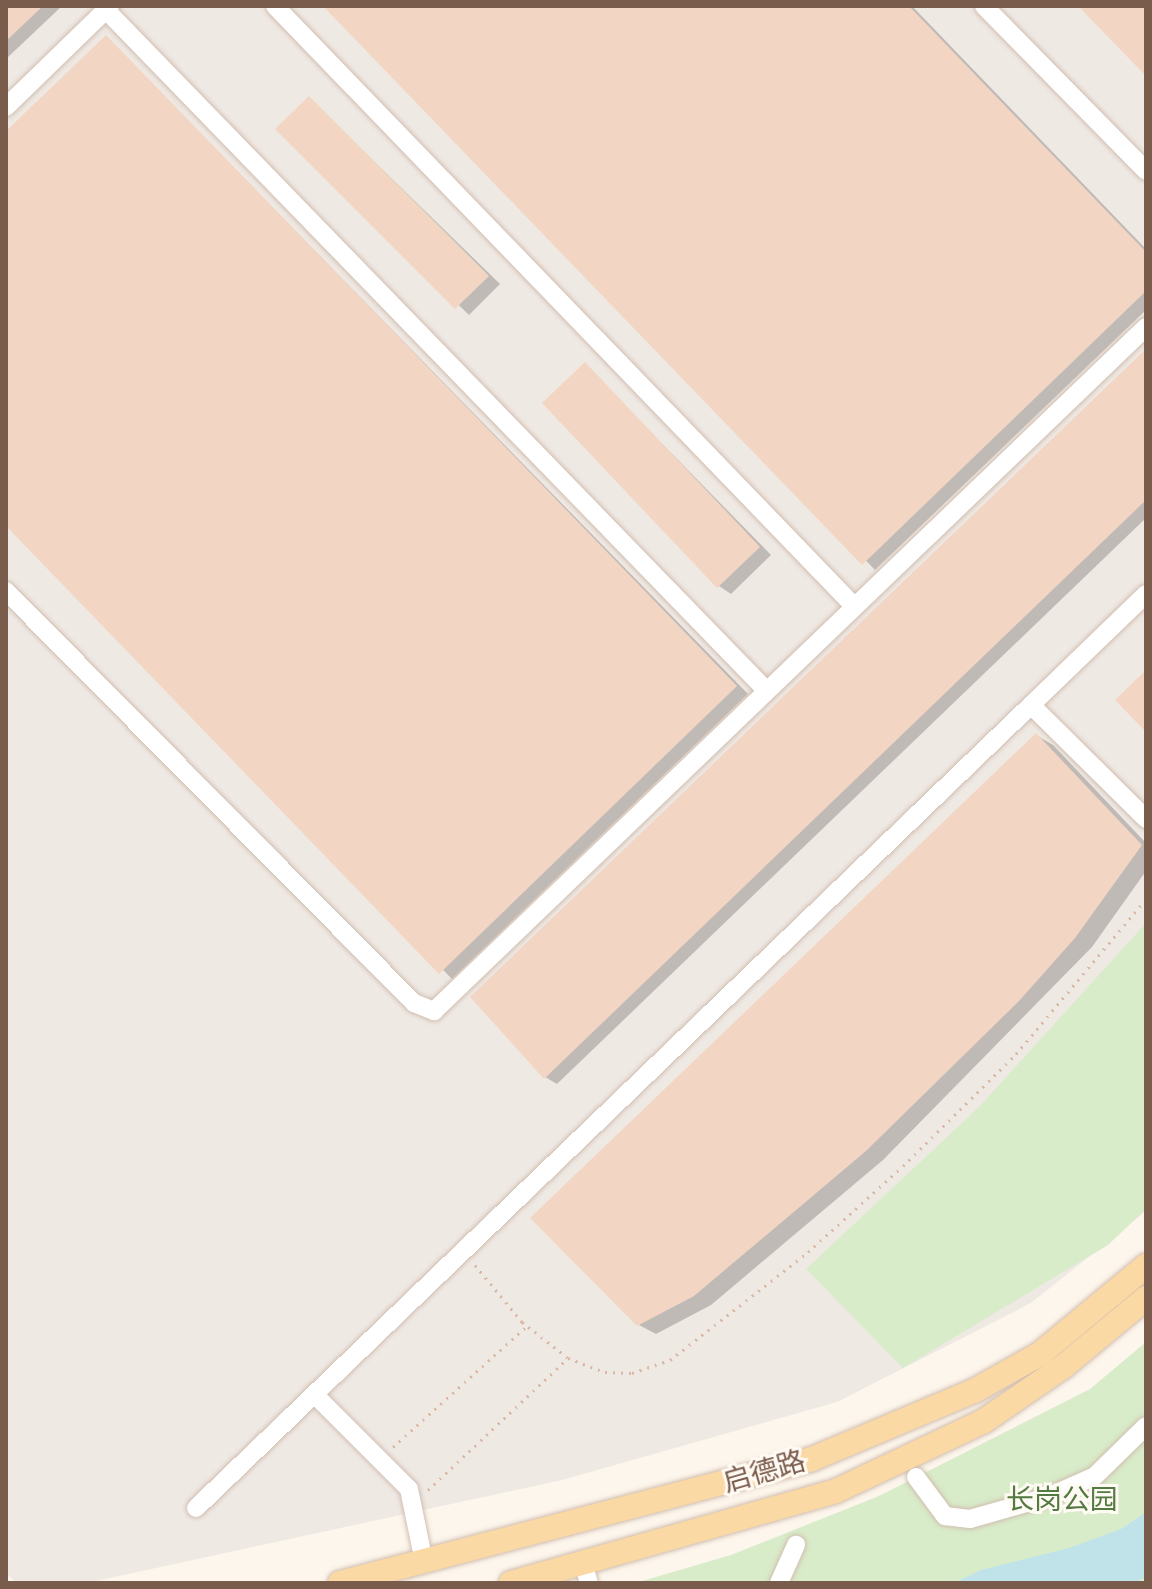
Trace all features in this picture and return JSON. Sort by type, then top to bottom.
[{"type":"main road","name":"启德路","points":[[340,1583],[812,1459],[974,1391],[1040,1354],[1146,1266]]},
{"type":"main road","name":"启德路","points":[[511,1583],[586,1574],[836,1491],[984,1421],[1064,1366],[1146,1298]]},
{"type":"lane","points":[[275,6],[853,605]]},
{"type":"lane","points":[[984,6],[1146,171]]},
{"type":"lane","points":[[6,107],[108,8],[766,690]]},
{"type":"lane","points":[[6,591],[414,1003],[430,1012],[441,1007],[853,605],[1146,327]]},
{"type":"lane","points":[[196,1508],[1146,594]]},
{"type":"lane","points":[[1031,705],[1146,819]]},
{"type":"lane","points":[[314,1394],[409,1489],[424,1562]]},
{"type":"lane","points":[[916,1477],[945,1516],[970,1519],[1048,1497],[1095,1476],[1146,1426]]},
{"type":"lane","points":[[779,1583],[796,1545]]},
{"type":"path","points":[[463,1251],[527,1326],[568,1358],[605,1372],[632,1373],[653,1369],[693,1343],[808,1252],[1005,1065],[1098,963],[1146,899]]},
{"type":"path","points":[[379,1459],[527,1326]]},
{"type":"path","points":[[413,1505],[568,1358]]},
{"type":"shaded area","points":[[6,6],[1146,6],[1146,1211],[1031,1303],[837,1402],[562,1480],[87,1583],[16,1583],[6,1573]]},
{"type":"green space","points":[[1146,923],[1146,1209],[1108,1245],[903,1368],[806,1269],[979,1107]]},
{"type":"green space","name":"长岗公园","points":[[1146,1342],[1146,1583],[635,1583],[731,1555],[879,1496],[1090,1389]]},
{"type":"water","points":[[1146,1512],[1146,1577],[1135,1583],[954,1583],[981,1570],[1069,1548],[1121,1529]]},
{"type":"building","points":[[6,6],[43,6],[6,41]]},
{"type":"building","points":[[323,6],[909,6],[1146,252],[1146,291],[862,565]]},
{"type":"building","points":[[1078,6],[1146,6],[1146,76]]},
{"type":"building","points":[[106,35],[737,686],[439,974],[6,526],[6,131]]},
{"type":"building","points":[[309,96],[489,276],[455,309],[275,129]]},
{"type":"building","points":[[1146,349],[1146,500],[544,1079],[470,997]]},
{"type":"building","points":[[585,362],[760,547],[717,588],[542,403]]},
{"type":"building","points":[[1146,670],[1146,732],[1115,700]]},
{"type":"building","points":[[1036,733],[1142,845],[1075,938],[1019,1001],[866,1151],[694,1296],[637,1326],[530,1218]]}]
